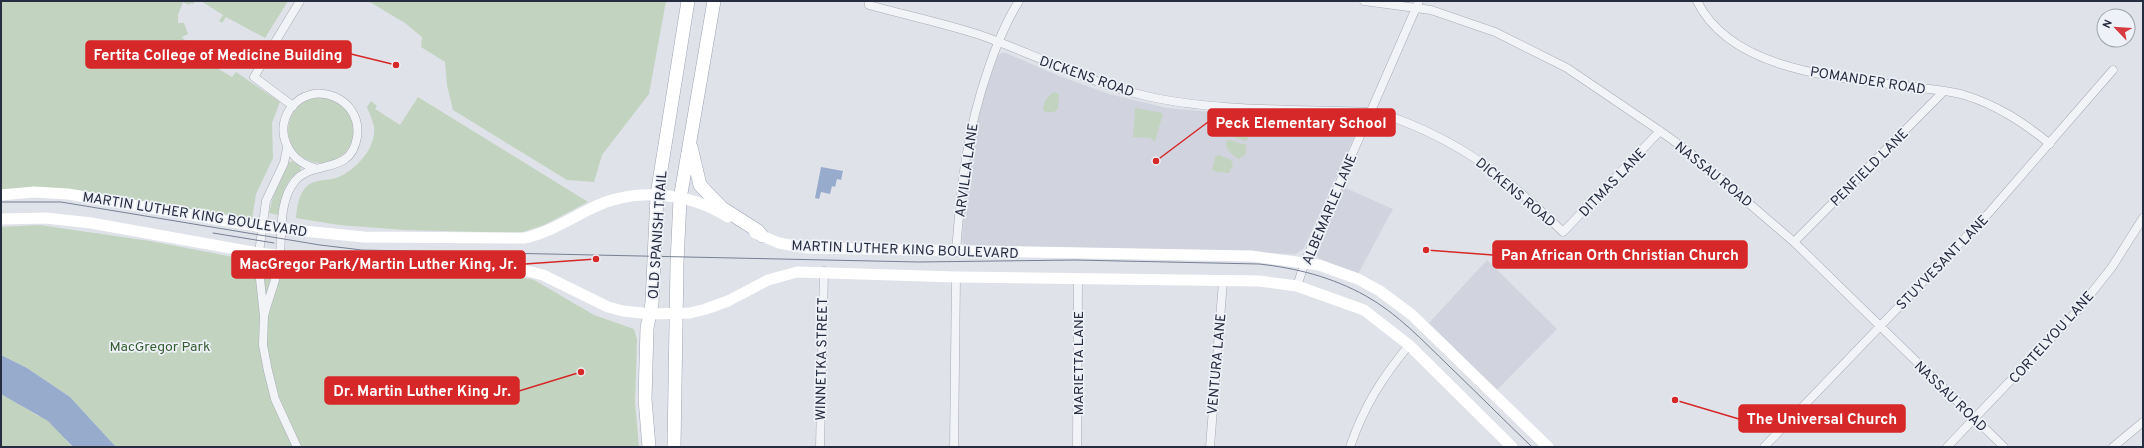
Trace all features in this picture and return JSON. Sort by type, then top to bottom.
[{"type":"main road","name":"OLD SPANISH TRAIL","points":[[649,447],[645,399],[647,328],[651,314],[657,195],[688,1]]},
{"type":"main road","name":"OLD SPANISH TRAIL","points":[[674,447],[676,314],[680,199],[714,1]]},
{"type":"main road","points":[[690,139],[700,185],[722,208],[758,230],[762,236]]},
{"type":"main road","name":"MARTIN LUTHER KING BOULEVARD","points":[[1,195],[34,192],[68,194],[262,227],[364,237],[520,238],[540,234],[606,202],[639,195],[657,195],[680,199],[722,213],[762,236],[790,246],[807,248],[956,252],[1251,256],[1305,262],[1319,265],[1358,279],[1399,303],[1548,447]]},
{"type":"main road","name":"MARTIN LUTHER KING BOULEVARD","points":[[1,219],[46,218],[91,223],[258,253],[329,261],[512,267],[543,274],[608,307],[623,311],[651,314],[690,313],[717,306],[768,280],[797,272],[824,271],[956,277],[1259,281],[1297,286],[1364,310],[1409,345],[1512,447]]},
{"type":"street","points":[[293,106],[254,77],[300,1]]},
{"type":"street","points":[[997,42],[1010,15],[1019,1]]},
{"type":"street","name":"NASSAU ROAD","points":[[1364,1],[1418,5],[1454,17],[1517,43],[1567,68],[1660,131],[1699,160],[1794,242],[2004,447]]},
{"type":"street","name":"POMANDER ROAD","points":[[1697,1],[1710,21],[1725,36],[1757,56],[1773,63],[1811,72],[1962,95],[2002,109],[2020,120],[2050,144]]},
{"type":"street","name":"DICKENS ROAD","points":[[869,3],[979,35],[1086,79],[1143,95],[1183,102],[1225,106],[1371,112],[1385,114],[1412,124],[1448,141],[1477,158],[1528,199],[1563,232]]},
{"type":"street","name":"ALBEMARLE LANE","points":[[1297,286],[1305,262],[1418,5]]},
{"type":"street","name":"ARVILLA LANE","points":[[956,252],[961,188],[969,133],[997,42]]},
{"type":"street","name":"STUYVESANT LANE","points":[[1764,447],[1987,215],[2113,70]]},
{"type":"street","name":"PENFIELD LANE","points":[[1794,242],[1944,92]]},
{"type":"street","points":[[264,316],[279,263],[284,208],[291,188],[298,178],[315,168],[336,165],[350,154],[357,138],[356,120],[353,112],[344,102],[333,96],[324,94],[307,96],[293,106],[285,120],[284,127],[287,148],[284,163],[266,201],[258,253],[264,316],[263,345],[268,371],[275,399],[297,447]]},
{"type":"street","name":"DITMAS LANE","points":[[1563,232],[1660,131]]},
{"type":"street","points":[[287,148],[302,163],[315,168]]},
{"type":"street","name":"CORTELYOU LANE","points":[[1947,447],[2078,310],[2112,266],[2143,218]]},
{"type":"street","name":"WINNETKA STREET","points":[[820,447],[824,271]]},
{"type":"street","points":[[954,447],[956,277]]},
{"type":"street","name":"MARIETTA LANE","points":[[1077,447],[1078,278]]},
{"type":"street","name":"VENTURA LANE","points":[[1210,447],[1223,281]]},
{"type":"street","points":[[1350,447],[1369,400],[1381,381],[1409,345]]},
{"type":"street","points":[[2113,447],[2143,422]]},
{"type":"shaded area","points":[[1006,53],[1059,76],[1109,94],[1167,108],[1234,114],[1352,116],[1358,119],[1359,126],[1304,248],[1296,254],[969,246],[963,244],[962,239],[967,174],[977,123],[985,93],[998,55]]},
{"type":"shaded area","points":[[1343,187],[1393,209],[1358,274],[1319,259],[1316,254],[1316,248]]},
{"type":"shaded area","points":[[1487,260],[1557,329],[1497,390],[1429,323]]},
{"type":"green space","points":[[1,1],[195,1],[193,4],[190,3],[189,5],[183,2],[178,15],[178,23],[184,23],[188,34],[182,37],[195,53],[203,51],[213,57],[209,63],[232,77],[236,72],[280,102],[272,123],[273,158],[256,194],[252,219],[60,189],[1,189]]},
{"type":"green space","points":[[201,1],[288,1],[265,38],[226,17],[222,23],[219,21],[223,15]]},
{"type":"green space","points":[[368,1],[666,1],[649,94],[602,155],[594,182],[567,180],[453,110],[447,85],[445,62],[421,47],[422,37],[405,23]]},
{"type":"green space","points":[[1055,92],[1059,95],[1058,109],[1054,112],[1045,112],[1043,110],[1045,102],[1050,95]]},
{"type":"green space","points":[[315,97],[327,97],[339,102],[349,112],[354,124],[352,143],[339,158],[327,163],[315,163],[303,158],[293,148],[288,136],[288,124],[293,112],[303,102]]},
{"type":"green space","points":[[418,97],[588,202],[544,225],[520,233],[405,230],[339,225],[296,218],[300,197],[307,186],[317,181],[336,178],[343,175],[357,165],[368,151],[374,135],[372,119],[367,107],[371,101],[377,106],[375,109],[400,125]]},
{"type":"green space","points":[[1135,108],[1163,113],[1155,142],[1150,138],[1133,137]]},
{"type":"green space","points":[[1236,123],[1247,131],[1248,139],[1245,141],[1231,136],[1229,132]]},
{"type":"green space","points":[[1229,140],[1246,145],[1246,154],[1239,159],[1232,154],[1226,145],[1226,142]]},
{"type":"green space","points":[[1219,155],[1231,160],[1233,166],[1229,173],[1212,170],[1215,157]]},
{"type":"green space","points":[[292,161],[300,166],[301,170],[291,178],[285,188],[278,215],[269,213],[273,197],[289,162]]},
{"type":"green space","name":"MacGregor Park","points":[[39,225],[150,241],[249,260],[327,269],[507,274],[534,280],[594,315],[634,329],[637,339],[635,403],[639,447],[116,447],[70,397],[27,368],[1,355],[1,227]]},
{"type":"green space","points":[[1,392],[38,416],[48,419],[72,447],[1,447]]},
{"type":"water","points":[[821,167],[843,171],[841,180],[837,179],[835,187],[832,186],[830,194],[821,192],[819,199],[815,198]]},
{"type":"water","points":[[1,355],[27,368],[70,397],[116,447],[73,447],[48,421],[1,394]]},
{"type":"tram line","points":[[1,202],[61,202],[320,245],[362,250],[919,262],[1075,260],[1259,264],[1273,266],[1314,274],[1353,289],[1378,303],[1420,338],[1532,447]]},
{"type":"tram line","points":[[213,233],[274,243]]},
{"type":"place","name":"Fertita College of Medicine Building","points":[[396,65]]},
{"type":"place","name":"Peck Elementary School","points":[[1156,161]]},
{"type":"place","name":"Pan African Orth Christian Church","points":[[1426,250]]},
{"type":"place","name":"MacGregor Park/Martin Luther King, Jr.","points":[[596,259]]},
{"type":"place","name":"Dr. Martin Luther King Jr.","points":[[581,372]]},
{"type":"place","name":"The Universal Church","points":[[1675,400]]}]
